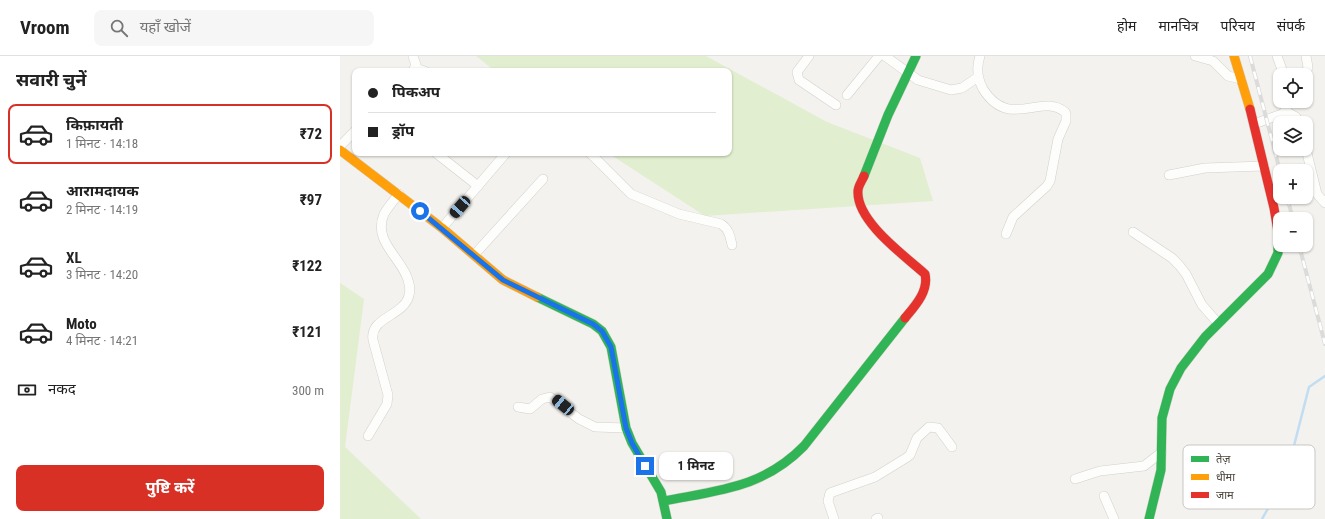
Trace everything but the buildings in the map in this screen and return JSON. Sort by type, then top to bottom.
[{"type":"street","points":[[412,56],[415,61],[414,68]]},
{"type":"street","points":[[809,56],[797,72],[799,80],[836,105]]},
{"type":"street","points":[[847,95],[878,56]]},
{"type":"street","points":[[885,56],[923,82],[954,90],[968,85],[978,77]]},
{"type":"street","points":[[664,501],[738,486],[762,478],[789,461],[804,446],[915,306],[925,287],[927,280],[925,274],[894,248],[880,233],[866,213],[858,196],[858,190],[888,115],[916,56]]},
{"type":"street","points":[[980,56],[978,63],[978,77],[984,90],[992,100],[1006,108],[1021,110],[1049,107],[1062,109],[1066,114],[1066,121],[1058,139],[1054,154],[1050,181],[1047,186],[1013,217],[1006,234]]},
{"type":"street","points":[[1195,56],[1213,61],[1228,76],[1241,79]]},
{"type":"street","points":[[1149,519],[1161,471],[1162,423],[1168,393],[1187,360],[1217,322],[1262,281],[1276,259],[1279,241],[1277,224],[1254,124],[1234,56]]},
{"type":"street","points":[[1277,56],[1281,68]]},
{"type":"street","points":[[1306,56],[1308,68]]},
{"type":"street","points":[[1254,124],[1285,111],[1286,108]]},
{"type":"street","points":[[1285,111],[1294,116]]},
{"type":"street","points":[[340,146],[352,134]]},
{"type":"street","points":[[340,150],[399,194],[511,284],[593,324],[602,331],[611,347],[626,428],[632,443],[661,492],[667,519]]},
{"type":"street","points":[[440,156],[478,186]]},
{"type":"street","points":[[442,228],[503,156]]},
{"type":"street","points":[[593,156],[631,194],[679,214],[721,224],[726,227],[732,245]]},
{"type":"street","points":[[1308,156],[1317,194],[1325,203]]},
{"type":"street","points":[[1169,175],[1205,168],[1264,166]]},
{"type":"street","points":[[474,255],[543,179]]},
{"type":"street","points":[[368,436],[387,404],[388,395],[373,340],[373,331],[376,326],[406,302],[410,294],[410,287],[404,270],[384,240],[382,224],[387,209],[399,194]]},
{"type":"street","points":[[1133,232],[1172,258],[1186,274],[1202,304],[1217,322]]},
{"type":"street","points":[[518,407],[530,409],[542,399],[550,397],[554,398],[579,418],[595,427],[626,428]]},
{"type":"street","points":[[834,519],[828,501],[830,493],[875,478],[906,458],[910,454],[917,438],[928,427],[938,428],[952,447]]},
{"type":"street","points":[[1075,479],[1100,471],[1130,469],[1144,466],[1162,452]]},
{"type":"street","points":[[1104,496],[1114,519]]},
{"type":"green space","points":[[476,56],[706,56],[728,68],[491,68]]},
{"type":"green space","points":[[732,70],[827,122],[920,158],[933,201],[705,216],[613,156],[732,156]]},
{"type":"green space","points":[[340,283],[364,299],[345,447],[421,519],[340,519]]},
{"type":"waterway","points":[[1294,445],[1309,387],[1325,376]]},
{"type":"waterway","points":[[1262,519],[1268,509]]},
{"type":"railway","points":[[1250,56],[1278,164]]},
{"type":"railway","points":[[1289,204],[1291,212]]},
{"type":"railway","points":[[1301,252],[1325,344]]},
{"type":"traffic: fast","points":[[864,176],[888,115],[916,56]]},
{"type":"traffic: fast","points":[[1149,519],[1161,470],[1162,418],[1170,389],[1181,368],[1205,337],[1268,274],[1278,252]]},
{"type":"traffic: fast","points":[[537,297],[593,324],[602,331],[611,347],[626,428],[632,443],[661,492],[667,519]]},
{"type":"traffic: fast","points":[[664,501],[722,490],[739,485],[773,471],[788,460],[804,446],[905,318]]},
{"type":"traffic: slow","points":[[1234,56],[1250,109]]},
{"type":"traffic: slow","points":[[340,150],[442,228],[503,280],[537,297]]},
{"type":"traffic: jam","points":[[1250,109],[1275,212]]},
{"type":"traffic: jam","points":[[864,176],[859,185],[858,191],[859,202],[865,214],[883,237],[925,274],[926,280],[923,292],[917,303],[905,318]]},
{"type":"route","points":[[420,211],[503,280],[593,324],[602,331],[609,341],[614,358],[626,428],[632,443],[645,466]]}]
